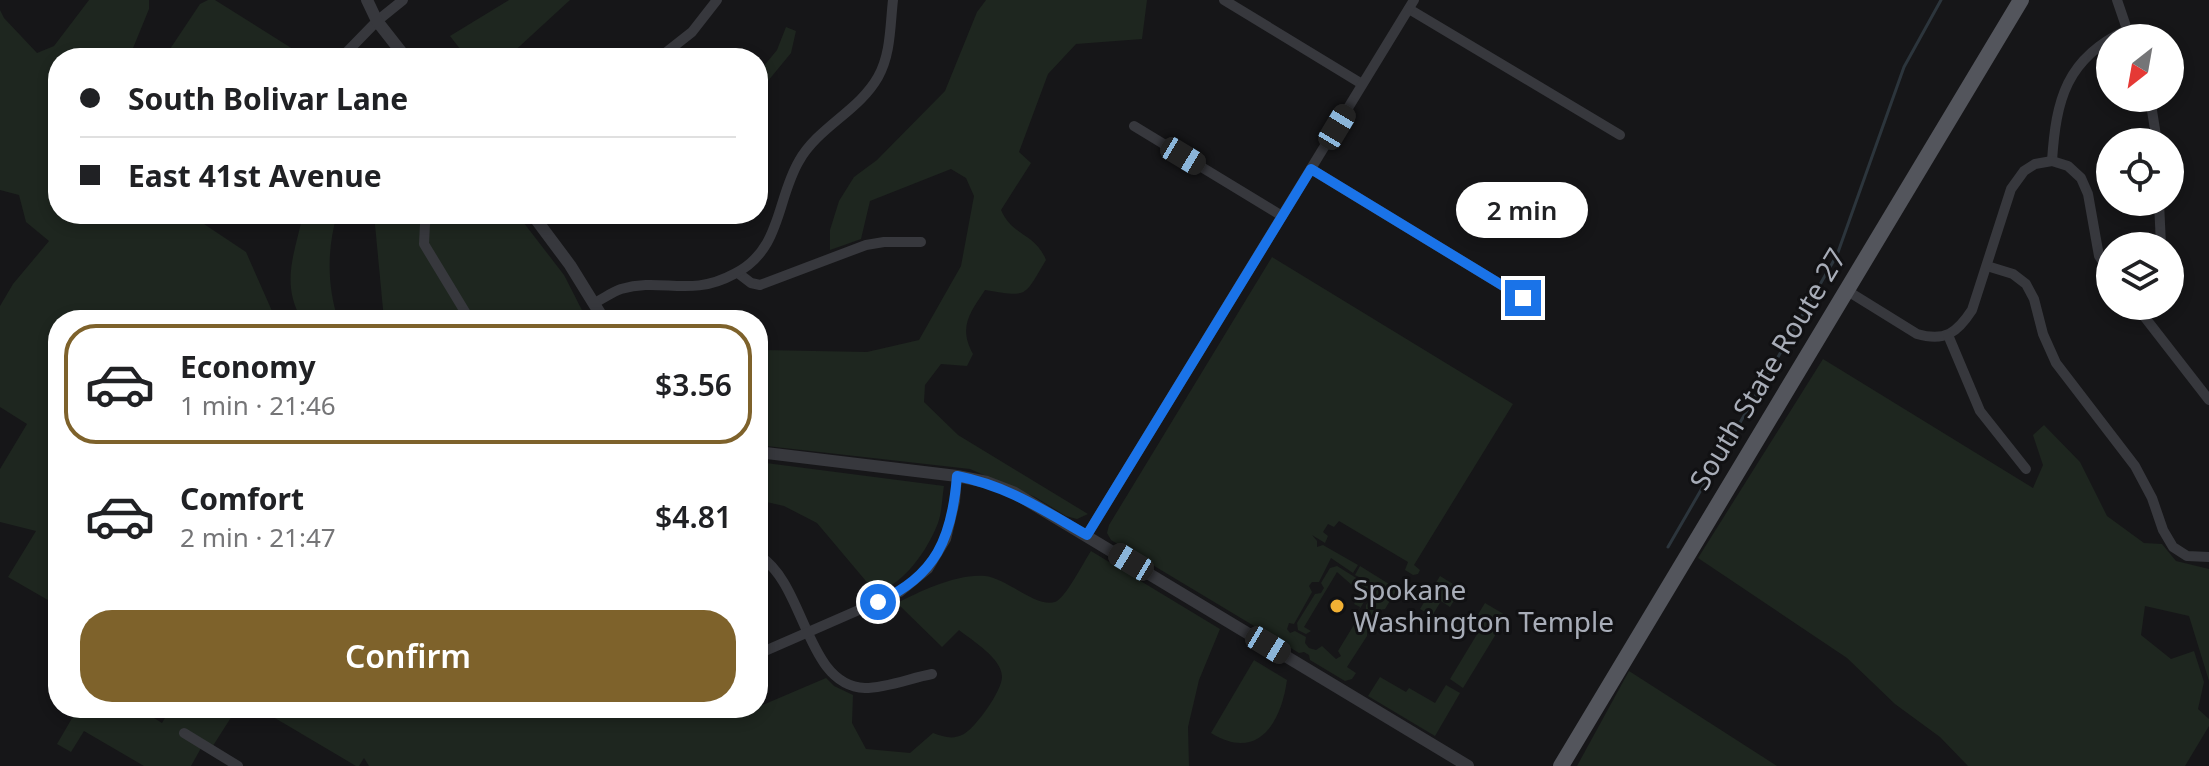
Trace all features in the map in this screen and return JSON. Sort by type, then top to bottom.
[{"type":"main road","name":"South State Route 27","points":[[1561,766],[2021,0]]},
{"type":"street","points":[[367,0],[377,21],[398,48]]},
{"type":"street","points":[[351,48],[403,0]]},
{"type":"street","points":[[672,48],[692,32],[717,0]]},
{"type":"street","points":[[594,303],[621,289],[712,285],[738,273],[755,258],[770,239],[799,160],[816,139],[870,89],[886,62],[893,0]]},
{"type":"street","points":[[1224,0],[1362,84]]},
{"type":"street","points":[[2117,0],[2125,24]]},
{"type":"street","points":[[1087,535],[1412,4],[1620,135]]},
{"type":"street","points":[[2052,161],[2055,118],[2067,84],[2096,50]]},
{"type":"street","points":[[1134,126],[1282,216]]},
{"type":"street","points":[[1846,290],[1917,334],[1929,337],[1948,335],[1961,326],[1972,310],[2011,189],[2024,171],[2035,164],[2052,161],[2068,166],[2081,178],[2088,194],[2096,239]]},
{"type":"street","points":[[1311,169],[1523,298]]},
{"type":"street","points":[[426,224],[424,244],[464,310]]},
{"type":"street","points":[[539,224],[598,310]]},
{"type":"street","points":[[738,273],[751,283],[760,285],[866,245],[921,242]]},
{"type":"street","points":[[1987,266],[2013,274],[2026,284],[2056,363],[2135,466],[2173,547],[2187,556],[2209,557]]},
{"type":"street","points":[[2147,320],[2209,400]]},
{"type":"street","points":[[1948,335],[1980,411],[2026,469]]},
{"type":"street","points":[[768,453],[957,476],[987,482],[1013,492],[1468,766]]},
{"type":"street","points":[[768,650],[900,592],[928,569],[946,539],[957,476]]},
{"type":"street","points":[[768,564],[782,576],[827,670],[844,684],[866,688],[932,674]]},
{"type":"street","points":[[184,733],[238,766]]},
{"type":"shaded area","points":[[89,0],[149,0],[149,9],[133,48],[49,48],[54,46]]},
{"type":"shaded area","points":[[215,0],[291,48],[171,48],[200,4]]},
{"type":"shaded area","points":[[509,0],[570,0],[518,48],[459,48],[450,36]]},
{"type":"shaded area","points":[[986,0],[1147,0],[1142,39],[1076,44],[1048,74],[1019,152],[1031,163],[1001,210],[1012,225],[1036,245],[1046,260],[1023,292],[1010,294],[985,290],[966,328],[973,354],[967,366],[941,364],[925,385],[924,402],[958,435],[1088,514],[1077,519],[970,469],[768,446],[768,350],[867,352],[919,340],[961,266],[974,196],[966,178],[951,169],[870,201],[861,239],[830,250],[830,230],[839,201],[854,177],[877,160],[945,91],[977,12]]},
{"type":"shaded area","points":[[0,10],[37,53],[48,48],[48,224],[204,224],[246,252],[272,310],[48,310],[48,600],[8,577],[36,531],[0,522],[0,469],[27,424],[0,407],[0,306],[13,284],[49,241],[26,222],[19,195],[0,190]]},
{"type":"shaded area","points":[[786,27],[796,31],[791,53],[768,81],[768,61],[777,50]]},
{"type":"shaded area","points":[[301,224],[335,224],[330,267],[336,310],[297,310],[291,280]]},
{"type":"shaded area","points":[[375,224],[525,224],[564,275],[582,310],[383,310]]},
{"type":"shaded area","points":[[1272,257],[1513,404],[1414,565],[1420,570],[1418,574],[1413,575],[1405,570],[1408,562],[1339,521],[1334,527],[1328,524],[1323,532],[1328,536],[1325,543],[1312,535],[1317,547],[1323,545],[1358,565],[1353,573],[1331,558],[1319,582],[1312,582],[1309,586],[1312,592],[1294,624],[1289,623],[1287,629],[1290,633],[1295,631],[1306,637],[1305,643],[1309,648],[1316,650],[1322,646],[1336,659],[1341,656],[1338,651],[1355,623],[1364,619],[1367,621],[1367,636],[1347,667],[1356,673],[1352,679],[1345,681],[1310,660],[1309,655],[1299,653],[1111,540],[1107,533]]},
{"type":"shaded area","points":[[1823,359],[2033,488],[2043,465],[2033,435],[2044,425],[2080,462],[2107,516],[2144,543],[2162,544],[2176,561],[2209,569],[2209,681],[2189,616],[2145,606],[2141,635],[2171,659],[2194,651],[2204,682],[2198,709],[2209,719],[2209,726],[2185,766],[1968,766],[1940,737],[1895,704],[1847,658],[1698,558]]},
{"type":"shaded area","points":[[768,463],[944,486],[938,523],[928,544],[905,574],[876,593],[817,523],[784,506],[768,502]]},
{"type":"shaded area","points":[[1091,551],[1220,629],[1199,680],[1188,727],[1189,766],[369,766],[364,758],[356,766],[275,718],[768,718],[768,703],[826,678],[834,686],[853,695],[852,723],[866,749],[910,753],[933,733],[952,737],[969,730],[994,699],[1002,676],[992,656],[959,630],[942,647],[897,603],[964,577],[993,578],[1048,603],[1059,599]]},
{"type":"shaded area","points":[[1337,566],[1369,586],[1370,592],[1359,610],[1360,607],[1354,604],[1364,587],[1356,582],[1353,586],[1337,572],[1304,627],[1311,631],[1306,634],[1298,630],[1297,623],[1315,594],[1321,593],[1324,588],[1321,583],[1330,568]]},
{"type":"shaded area","points":[[1360,566],[1397,589],[1385,609],[1370,616],[1366,614],[1366,605],[1379,587],[1355,575]]},
{"type":"shaded area","points":[[1440,576],[1461,589],[1450,607],[1441,601],[1432,616],[1420,609]]},
{"type":"shaded area","points":[[1485,603],[1507,616],[1463,688],[1450,679],[1482,626],[1474,621]]},
{"type":"shaded area","points":[[1254,660],[1287,680],[1284,696],[1273,723],[1264,734],[1242,743],[1228,741],[1211,733]]},
{"type":"shaded area","points":[[1629,671],[1777,766],[1577,766]]},
{"type":"shaded area","points":[[1380,677],[1406,692],[1409,688],[1435,703],[1446,685],[1460,693],[1435,736],[1368,696]]},
{"type":"shaded area","points":[[72,718],[154,718],[162,723],[165,718],[231,718],[209,752],[201,748],[191,766],[144,766],[84,731],[71,752],[57,744]]},
{"type":"waterway","points":[[1668,547],[1837,255],[1904,67],[1941,0]]},
{"type":"place","name":"Spokane Washington Temple","points":[[1337,606]]},
{"type":"route","points":[[878,602],[900,592],[928,569],[946,539],[957,476],[987,482],[1013,492],[1087,535],[1311,169],[1523,298]]}]
